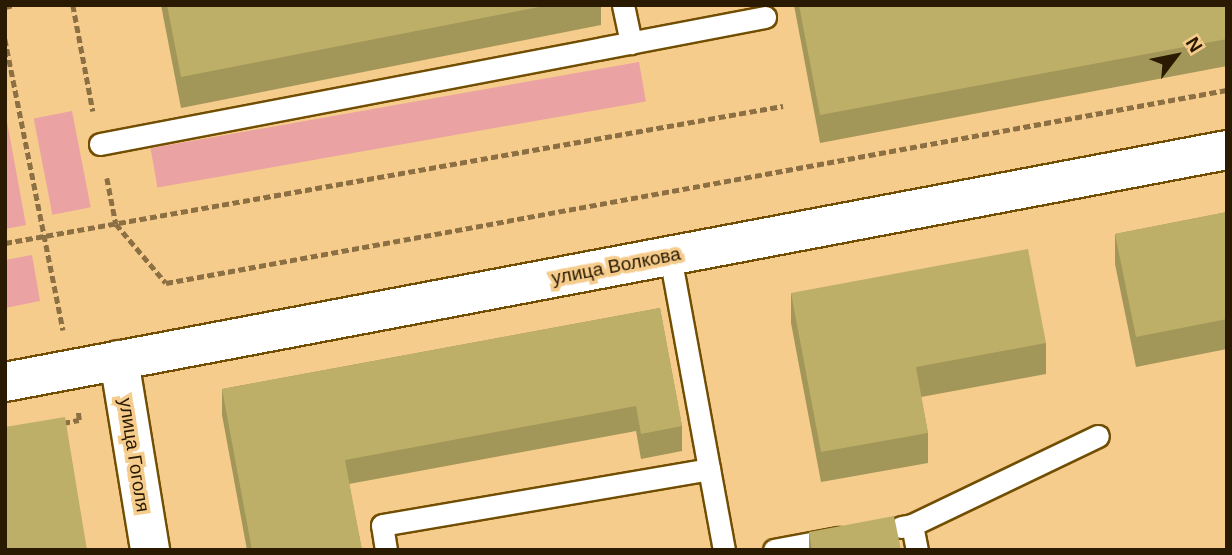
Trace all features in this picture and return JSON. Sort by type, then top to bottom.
[{"type":"street","name":"улица Волкова","points":[[5,382],[1227,150]]},
{"type":"street","name":"улица Гоголя","points":[[118,360],[150,550]]},
{"type":"lane","points":[[623,5],[631,43]]},
{"type":"lane","points":[[100,144],[765,17]]},
{"type":"lane","points":[[670,256],[724,550]]},
{"type":"lane","points":[[774,550],[912,525],[1098,436]]},
{"type":"lane","points":[[386,550],[382,525],[709,468]]},
{"type":"lane","points":[[912,525],[917,550]]},
{"type":"path","points":[[5,7],[14,5]]},
{"type":"path","points":[[73,5],[116,223],[166,282],[1227,90]]},
{"type":"path","points":[[5,39],[79,421],[54,425]]},
{"type":"path","points":[[5,243],[783,106]]},
{"type":"shaded area","points":[[639,62],[646,101],[157,188],[151,148]]},
{"type":"shaded area","points":[[5,111],[26,225],[5,229]]},
{"type":"shaded area","points":[[72,111],[91,207],[52,215],[34,118]]},
{"type":"shaded area","points":[[32,255],[40,301],[5,308],[5,260]]},
{"type":"building","points":[[167,5],[549,5],[181,77]]},
{"type":"building","points":[[799,5],[1227,5],[1227,39],[820,115]]},
{"type":"building","points":[[1227,212],[1227,319],[1136,337],[1115,234]]},
{"type":"building","points":[[1028,249],[1046,343],[916,367],[928,433],[821,452],[791,293]]},
{"type":"building","points":[[660,308],[682,426],[641,434],[636,406],[345,460],[362,550],[252,550],[222,389]]},
{"type":"building","points":[[65,417],[87,550],[5,550],[5,427]]},
{"type":"building","points":[[894,516],[901,550],[812,550],[809,532]]}]
